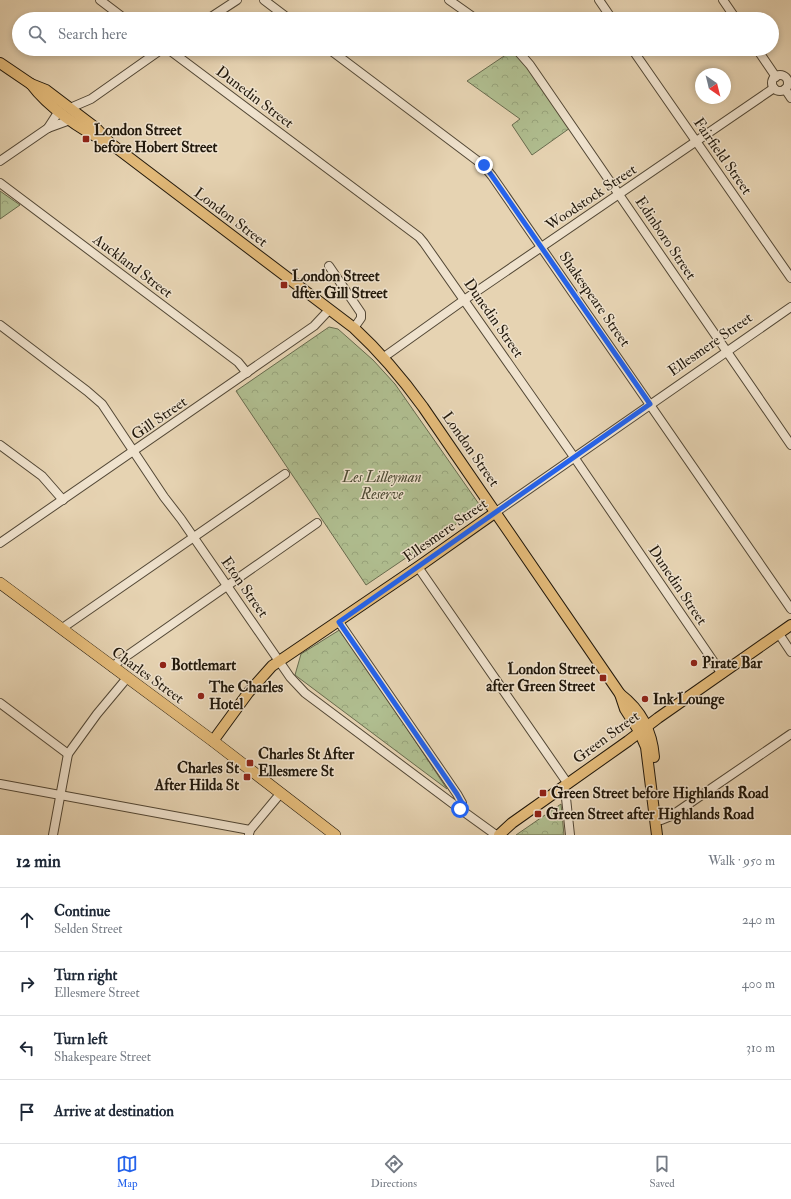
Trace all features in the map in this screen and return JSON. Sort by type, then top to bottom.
[{"type":"highway","name":"Charles Street","points":[[0,583],[213,741],[335,835]]},
{"type":"main road","name":"London Street","points":[[0,63],[31,84],[46,90],[70,108],[75,117]]},
{"type":"main road","name":"London Street","points":[[31,84],[40,96],[59,111],[75,117],[96,128],[110,143],[354,328],[384,357],[424,407],[620,694],[632,703],[653,749],[658,820],[656,835]]},
{"type":"main road","name":"Ellesmere Street","points":[[213,741],[267,671],[418,568],[496,512]]},
{"type":"main road","name":"Green Street","points":[[498,835],[512,823],[628,741],[643,728],[791,625]]},
{"type":"main road","name":"London Street","points":[[658,820],[663,835]]},
{"type":"street","points":[[100,0],[116,12]]},
{"type":"street","points":[[219,12],[237,0]]},
{"type":"street","points":[[264,0],[280,12]]},
{"type":"street","points":[[449,0],[466,12]]},
{"type":"street","points":[[599,0],[607,12]]},
{"type":"street","points":[[723,0],[731,12]]},
{"type":"street","points":[[70,108],[91,99],[152,56]]},
{"type":"street","name":"Dunedin Street","points":[[177,56],[424,243],[574,457],[722,674]]},
{"type":"street","name":"Shakespeare Street","points":[[338,56],[484,165],[791,609]]},
{"type":"street","name":"Edinboro Street","points":[[522,56],[530,65],[791,444]]},
{"type":"street","name":"Fairfield Street","points":[[637,56],[791,278]]},
{"type":"street","points":[[762,56],[776,77]]},
{"type":"street","points":[[783,76],[789,78],[788,86],[779,91],[774,88],[773,82],[776,77],[783,76]]},
{"type":"street","name":"Woodstock Street","points":[[384,357],[464,300],[774,88]]},
{"type":"street","points":[[785,89],[791,98]]},
{"type":"street","points":[[0,161],[48,128],[75,117],[91,99]]},
{"type":"street","points":[[48,128],[59,111]]},
{"type":"street","name":"Auckland Street","points":[[0,183],[238,362],[247,373]]},
{"type":"street","points":[[329,266],[361,313],[361,318],[354,328]]},
{"type":"street","name":"Ellesmere Street","points":[[496,512],[791,307]]},
{"type":"street","name":"Gill Street","points":[[0,543],[314,326],[329,310]]},
{"type":"street","name":"Eton Street","points":[[0,326],[87,391],[102,404],[164,497],[194,537],[290,677],[305,693],[460,809],[498,835]]},
{"type":"street","points":[[0,445],[42,476],[63,500]]},
{"type":"street","points":[[61,629],[285,474]]},
{"type":"street","points":[[113,668],[118,662],[318,523]]},
{"type":"street","points":[[418,568],[564,786],[570,835]]},
{"type":"street","points":[[339,622],[457,794],[462,803],[460,809]]},
{"type":"street","points":[[779,634],[791,652]]},
{"type":"street","points":[[54,835],[68,754],[127,678]]},
{"type":"street","points":[[0,703],[68,754]]},
{"type":"street","points":[[658,820],[671,816],[791,734]]},
{"type":"street","points":[[0,784],[250,833],[280,794]]},
{"type":"green space","points":[[504,56],[519,56],[570,128],[532,155],[512,125],[520,119],[467,81]]},
{"type":"green space","points":[[0,191],[20,205],[0,219]]},
{"type":"green space","name":"Les Lilleyman Reserve","points":[[329,327],[338,329],[373,360],[395,384],[481,507],[366,585],[236,391]]},
{"type":"green space","points":[[341,629],[447,789],[295,675],[301,654]]},
{"type":"green space","points":[[561,804],[564,835],[516,835]]},
{"type":"place","name":"London Street before Hobert Street","points":[[86,139]]},
{"type":"place","name":"London Street dfter Gill Street","points":[[284,285]]},
{"type":"place","name":"Pirate Bar","points":[[694,663]]},
{"type":"place","name":"Bottlemart","points":[[163,665]]},
{"type":"place","name":"London Street after Green Street","points":[[603,678]]},
{"type":"place","name":"The Charles Hotel","points":[[201,696]]},
{"type":"place","name":"Ink Lounge","points":[[645,699]]},
{"type":"place","name":"Charles St After Ellesmere St","points":[[250,763]]},
{"type":"place","name":"Charles St After Hilda St","points":[[247,777]]},
{"type":"place","name":"Green Street before Highlands Road","points":[[543,793]]},
{"type":"place","name":"Green Street after Highlands Road","points":[[538,814]]},
{"type":"route","points":[[460,809],[462,803],[457,794],[339,622],[650,404],[484,165]]}]
